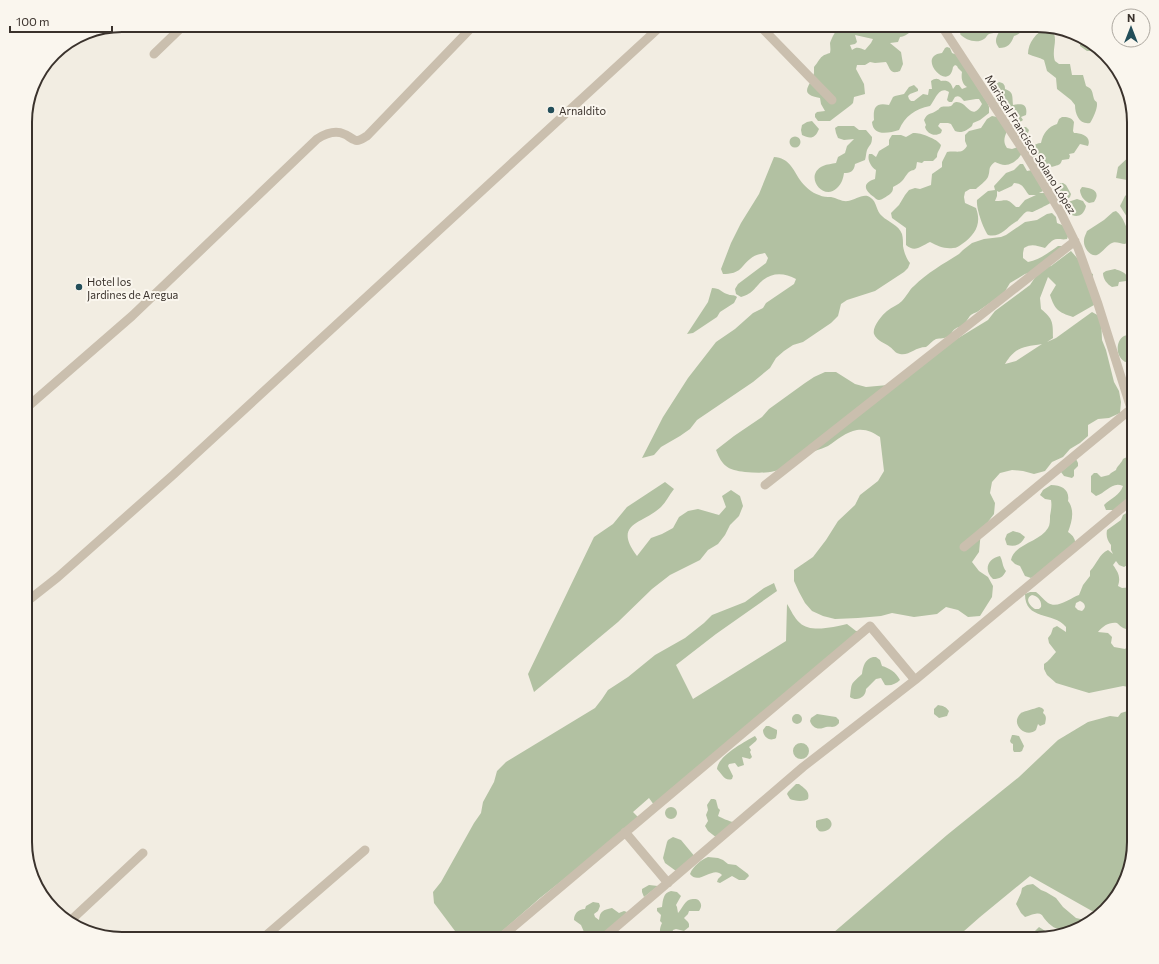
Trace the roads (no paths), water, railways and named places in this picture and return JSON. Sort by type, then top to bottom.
[{"type":"street","points":[[154,54],[177,32]]},
{"type":"street","points":[[32,403],[132,316],[317,139],[327,134],[338,132],[355,141],[367,136],[467,32]]},
{"type":"street","points":[[32,597],[58,577],[173,475],[654,32]]},
{"type":"street","points":[[766,32],[832,100]]},
{"type":"street","name":"Mariscal Francisco Solano López","points":[[946,32],[1025,153],[1062,213],[1075,241],[1098,304],[1127,394]]},
{"type":"street","points":[[765,485],[1075,241]]},
{"type":"street","points":[[964,547],[1127,418]]},
{"type":"street","points":[[610,932],[803,767],[915,680],[1127,504]]},
{"type":"street","points":[[507,932],[870,626],[915,680]]},
{"type":"street","points":[[625,832],[668,883]]},
{"type":"street","points":[[270,932],[365,850]]},
{"type":"street","points":[[73,918],[143,853]]},
{"type":"place","name":"Arnaldito","points":[[551,110]]},
{"type":"place","name":"Hotel los Jardines de Aregua","points":[[79,287]]}]
